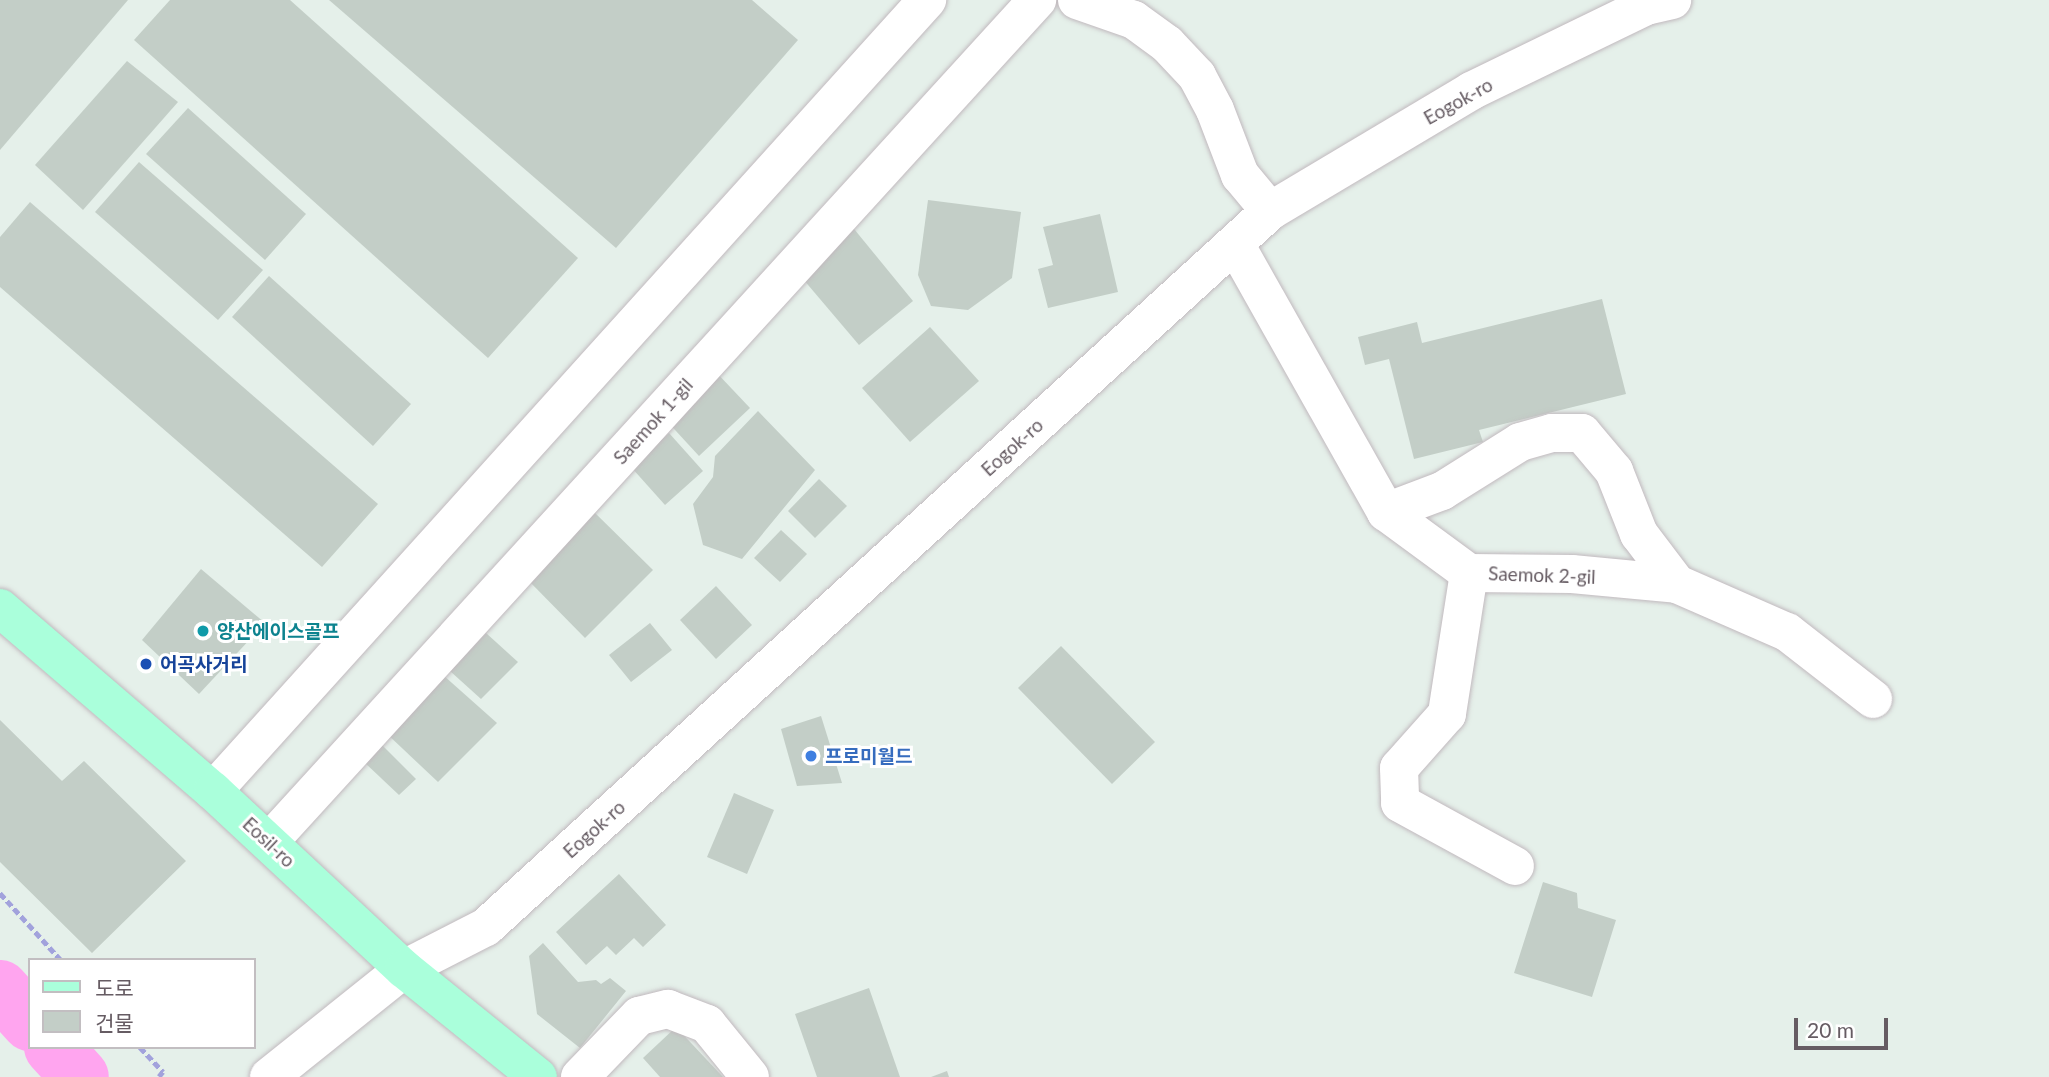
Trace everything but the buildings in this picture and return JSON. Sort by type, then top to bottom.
[{"type":"main road","name":"Eosil-ro","points":[[0,608],[213,790],[404,969],[538,1077]]},
{"type":"street","points":[[213,790],[928,0]]},
{"type":"street","name":"Saemok 1-gil","points":[[269,842],[1038,0]]},
{"type":"street","points":[[1077,0],[1134,20],[1167,44],[1197,76],[1215,110],[1240,175],[1270,211]]},
{"type":"street","name":"Eogok-ro","points":[[269,1077],[404,969],[486,928],[1270,211],[1471,91],[1646,6],[1672,0]]},
{"type":"street","name":"Saemok 2-gil","points":[[1235,244],[1386,512],[1469,573],[1573,575],[1677,584],[1787,632],[1873,699]]},
{"type":"street","name":"Saemok 2-gil","points":[[1386,512],[1442,491],[1520,442],[1552,433],[1582,433],[1614,471],[1639,534],[1677,584]]},
{"type":"street","points":[[1469,573],[1447,714],[1399,768],[1401,803],[1515,866]]},
{"type":"street","points":[[580,1077],[639,1016],[668,1009],[707,1024],[750,1077]]},
{"type":"path","points":[[0,893],[59,958]]},
{"type":"path","points":[[143,1049],[163,1072],[159,1077]]},
{"type":"waterway","points":[[0,989],[28,1020]]},
{"type":"waterway","points":[[55,1049],[80,1077]]},
{"type":"place","name":"양산에이스골프","points":[[203,631]]},
{"type":"place","name":"어곡사거리","points":[[146,664]]},
{"type":"place","name":"프로미월드","points":[[811,756]]}]
